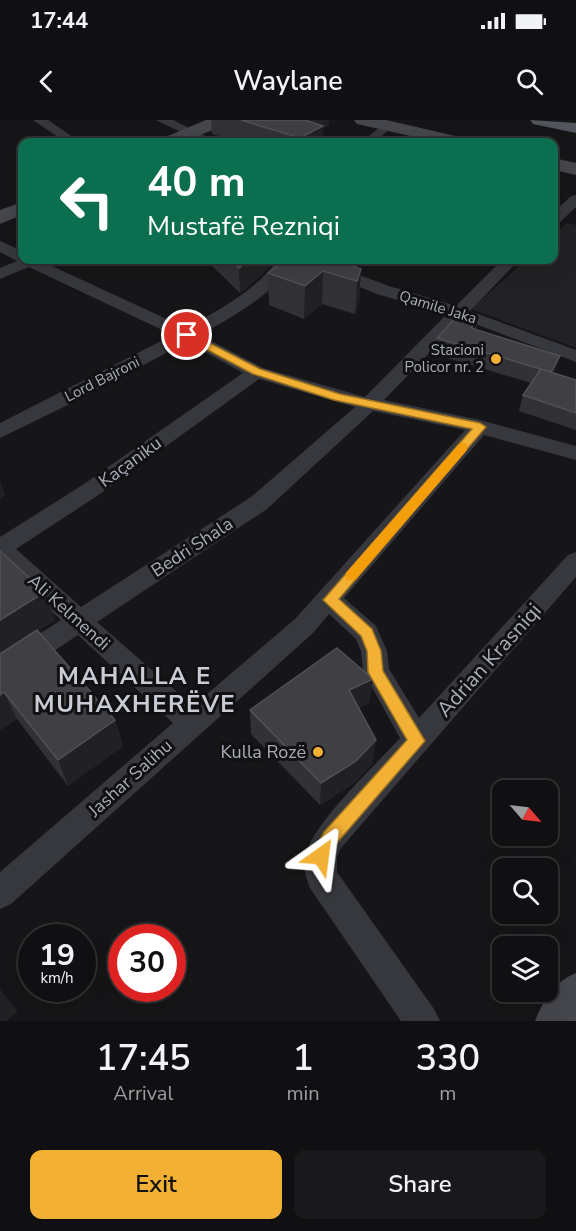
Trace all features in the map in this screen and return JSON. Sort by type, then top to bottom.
[{"type":"main road","points":[[539,120],[576,128]]},
{"type":"main road","points":[[572,120],[576,121]]},
{"type":"street","points":[[39,120],[67,138]]},
{"type":"street","points":[[162,120],[200,138]]},
{"type":"street","points":[[179,138],[221,120]]},
{"type":"street","points":[[363,120],[440,138]]},
{"type":"street","points":[[372,138],[387,126]]},
{"type":"street","points":[[558,165],[576,169]]},
{"type":"street","points":[[558,216],[576,199]]},
{"type":"street","points":[[0,218],[18,210]]},
{"type":"street","points":[[0,246],[18,255]]},
{"type":"street","points":[[0,274],[18,264]]},
{"type":"street","points":[[37,264],[187,335],[256,372],[338,398],[480,427],[576,453]]},
{"type":"street","name":"Lord Bajroni","points":[[0,431],[187,335],[268,283],[285,264]]},
{"type":"street","name":"Qamile Jaka","points":[[313,264],[383,290],[458,312],[576,356]]},
{"type":"street","name":"Bedri Shala","points":[[0,673],[259,503],[319,453],[508,264]]},
{"type":"street","name":"Kaçaniku","points":[[0,549],[89,491],[256,372]]},
{"type":"street","name":"Jashar Salihu","points":[[0,893],[304,626],[330,600],[480,427]]},
{"type":"street","name":"Ali Kelmendi","points":[[0,549],[192,723]]},
{"type":"street","name":"Adrian Krasniqi","points":[[422,1021],[321,877],[321,856],[330,838],[576,561]]},
{"type":"street","points":[[330,600],[367,633],[374,651],[376,672],[417,741]]},
{"type":"street","points":[[559,1021],[576,997]]},
{"type":"shaded area","points":[[567,223],[576,225],[576,348],[471,309],[522,264],[558,264],[558,231]]},
{"type":"building","points":[[241,120],[305,120],[323,126],[300,138]]},
{"type":"building","points":[[280,264],[347,264],[361,269],[357,281],[323,271],[305,286],[268,273]]},
{"type":"building","points":[[457,316],[477,321],[471,328],[560,356],[551,372],[437,338]]},
{"type":"building","points":[[541,369],[576,380],[576,413],[523,395]]},
{"type":"building","points":[[0,551],[45,592],[0,620]]},
{"type":"building","points":[[37,630],[115,720],[58,760],[4,692],[0,695],[0,654]]},
{"type":"building","name":"Kulla Rozë","points":[[337,648],[373,679],[349,690],[376,740],[356,761],[321,783],[250,710]]},
{"type":"slow traffic","points":[[350,577],[463,447]]},
{"type":"place","name":"Stacioni Policor nr. 2","points":[[496,359]]},
{"type":"place","name":"Kulla Rozë","points":[[318,752]]},
{"type":"district","name":"MAHALLA E MUHAXHERËVE","points":[[135,690]]},
{"type":"route","points":[[187,335],[256,372],[338,398],[480,427],[330,600],[367,633],[374,651],[376,672],[417,741],[330,838],[321,856]]}]
